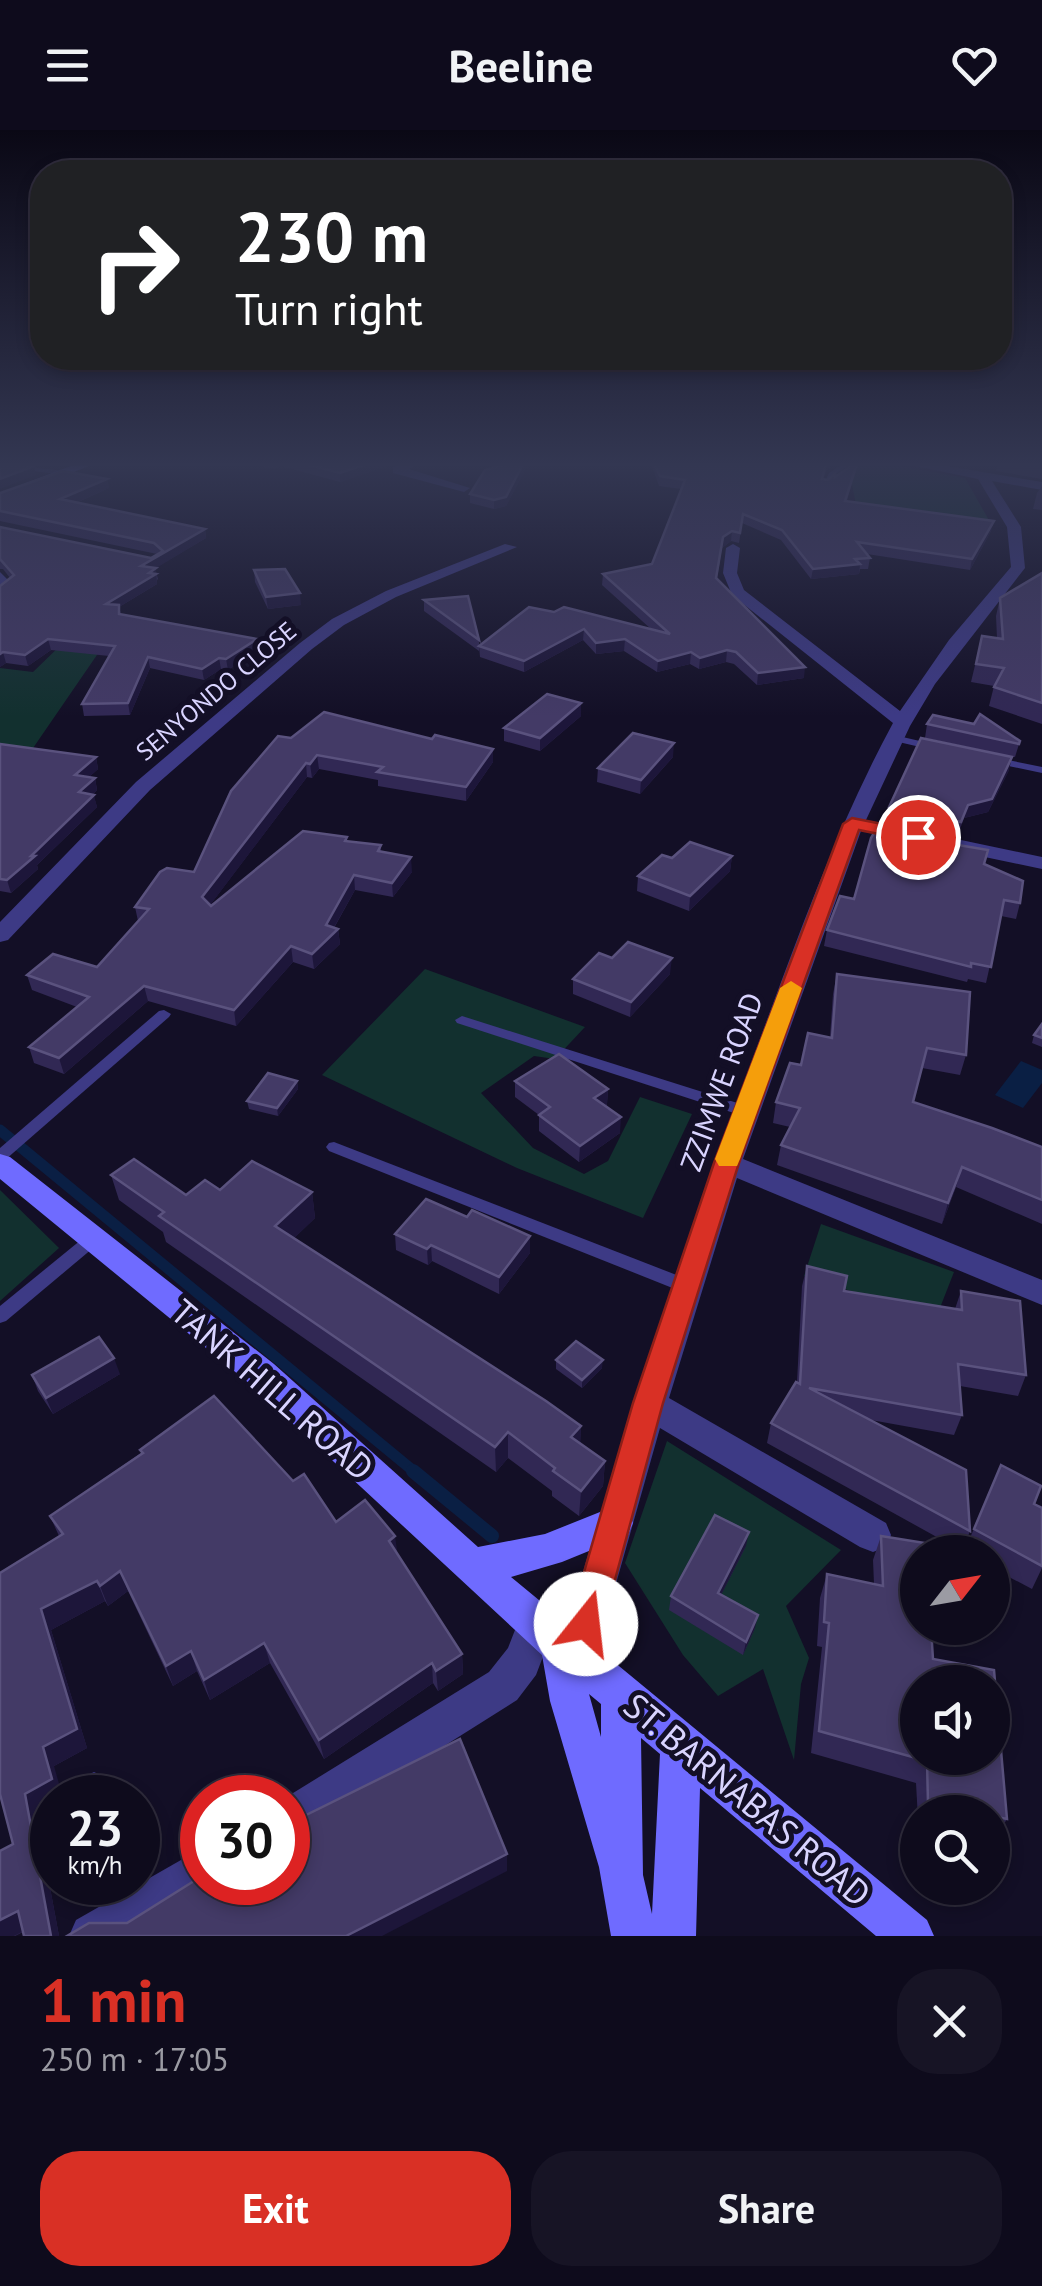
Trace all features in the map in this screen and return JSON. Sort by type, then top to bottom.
[{"type":"street","name":"SENYONDO CLOSE","points":[[0,935],[143,786],[306,646],[338,622],[391,594],[507,548]]},
{"type":"street","points":[[734,548],[730,573],[737,592],[899,730]]},
{"type":"street","name":"ZZIMWE ROAD","points":[[310,1807],[472,1708],[502,1686],[522,1661],[557,1642],[615,1523],[648,1403],[726,1163],[852,824],[899,730],[967,626],[1024,569],[1019,548]]},
{"type":"street","points":[[0,576],[6,585],[0,590]]},
{"type":"street","points":[[852,824],[1042,863]]},
{"type":"street","points":[[726,1163],[928,1242],[1042,1293]]},
{"type":"street","name":"TANK HILL ROAD","points":[[0,1164],[262,1374],[557,1642]]},
{"type":"street","points":[[648,1403],[873,1535]]},
{"type":"street","points":[[471,1566],[570,1546],[615,1523]]},
{"type":"street","points":[[557,1642],[634,1936]]},
{"type":"street","name":"ST. BARNABAS ROAD","points":[[557,1642],[911,1936]]},
{"type":"street","points":[[621,1696],[621,1875]]},
{"type":"street","points":[[673,1936],[681,1744]]},
{"type":"street","points":[[92,1936],[121,1905]]},
{"type":"lane","points":[[899,730],[949,750]]},
{"type":"lane","points":[[986,758],[1042,770]]},
{"type":"lane","points":[[0,1156],[164,1014]]},
{"type":"lane","points":[[462,1020],[745,1111]]},
{"type":"lane","points":[[334,1147],[686,1286]]},
{"type":"lane","points":[[0,1316],[93,1239]]},
{"type":"green space","points":[[63,643],[99,652],[31,751],[0,751],[0,668],[33,672]]},
{"type":"green space","points":[[425,969],[585,1027],[555,1059],[534,1056],[481,1093],[533,1148],[584,1174],[608,1161],[640,1097],[692,1114],[643,1218],[517,1168],[322,1075]]},
{"type":"green space","points":[[0,1190],[59,1248],[0,1301]]},
{"type":"green space","points":[[821,1224],[954,1272],[936,1318],[804,1276]]},
{"type":"green space","points":[[667,1441],[841,1550],[786,1606],[809,1658],[801,1684],[794,1760],[763,1669],[718,1696],[683,1655],[625,1563]]},
{"type":"water","points":[[1021,1061],[1042,1070],[1042,1083],[1023,1108],[995,1095]]},
{"type":"building","points":[[0,548],[104,548],[151,558],[163,551],[160,548],[172,548],[141,566],[156,568],[149,573],[156,574],[106,604],[119,605],[119,614],[257,639],[202,669],[148,657],[128,703],[82,704],[115,646],[48,639],[25,655],[0,654],[0,586],[14,575],[0,559]]},
{"type":"building","points":[[658,548],[721,548],[716,578],[805,667],[758,673],[736,652],[727,650],[700,658],[691,652],[658,661],[625,639],[596,643],[584,629],[524,661],[479,646],[529,607],[554,612],[564,607],[670,634],[603,574],[652,564]]},
{"type":"building","points":[[797,548],[862,548],[870,558],[855,559],[860,564],[813,569]]},
{"type":"building","points":[[899,548],[978,548],[972,559]]},
{"type":"building","points":[[285,569],[300,593],[266,597],[254,570]]},
{"type":"building","points":[[1042,573],[1042,703],[994,687],[1004,668],[976,664],[982,636],[1003,639],[1000,598]]},
{"type":"building","points":[[468,596],[479,640],[424,600]]},
{"type":"building","points":[[547,694],[581,703],[540,738],[504,728]]},
{"type":"building","points":[[324,712],[432,739],[435,735],[493,749],[466,787],[377,772],[383,767],[317,755],[310,764],[306,763],[202,897],[211,906],[303,831],[381,845],[378,851],[411,857],[392,883],[354,875],[326,925],[338,929],[312,954],[291,946],[234,1010],[144,986],[59,1058],[29,1047],[89,997],[27,975],[53,954],[97,967],[149,909],[135,907],[160,872],[167,868],[194,872],[231,791],[278,736],[291,738]]},
{"type":"building","points":[[980,714],[1019,744],[927,724],[933,715],[974,724]]},
{"type":"building","points":[[633,733],[674,743],[641,780],[598,768]]},
{"type":"building","points":[[921,738],[1012,757],[992,799],[968,805],[961,822],[889,807]]},
{"type":"building","points":[[0,744],[96,757],[75,775],[95,778],[79,792],[94,795],[7,880],[0,879]]},
{"type":"building","points":[[880,823],[988,850],[984,864],[1023,881],[1020,903],[1004,900],[991,967],[971,963],[971,967],[827,930],[840,896],[854,899],[871,838]]},
{"type":"building","points":[[690,842],[732,856],[690,896],[638,876],[662,855],[672,858]]},
{"type":"building","points":[[628,942],[672,958],[631,1002],[573,979],[599,953],[612,958]]},
{"type":"building","points":[[837,974],[970,992],[966,1055],[927,1048],[913,1102],[1042,1147],[1042,1200],[962,1167],[948,1203],[781,1145],[800,1108],[776,1102],[790,1063],[801,1065],[808,1033],[832,1038]]},
{"type":"building","points":[[559,1054],[608,1089],[594,1098],[621,1117],[580,1146],[539,1115],[550,1107],[515,1081]]},
{"type":"building","points":[[268,1073],[297,1081],[277,1108],[247,1101]]},
{"type":"building","points":[[134,1159],[186,1195],[205,1180],[220,1190],[252,1161],[312,1192],[275,1226],[546,1401],[581,1426],[571,1437],[605,1461],[581,1491],[508,1432],[495,1447],[159,1216],[164,1212],[111,1175]]},
{"type":"building","points":[[426,1199],[467,1217],[472,1210],[530,1236],[499,1277],[431,1245],[427,1249],[395,1234]]},
{"type":"building","points":[[807,1266],[847,1276],[844,1291],[962,1310],[961,1291],[1020,1301],[1026,1375],[958,1364],[962,1415],[809,1388],[966,1470],[970,1531],[771,1423],[796,1382],[800,1384]]},
{"type":"building","points":[[99,1337],[114,1358],[46,1398],[32,1375]]},
{"type":"building","points":[[576,1341],[603,1360],[582,1380],[556,1360]]},
{"type":"building","points":[[214,1396],[293,1481],[304,1474],[336,1522],[365,1500],[395,1536],[389,1541],[462,1654],[436,1671],[432,1663],[319,1740],[264,1643],[204,1680],[191,1651],[166,1666],[120,1571],[100,1586],[97,1581],[41,1609],[77,1729],[43,1747],[51,1775],[30,1775],[30,1791],[25,1794],[30,1821],[30,1905],[45,1905],[51,1936],[24,1936],[18,1911],[0,1920],[0,1851],[13,1844],[0,1794],[0,1573],[63,1534],[50,1516],[143,1453],[140,1450]]},
{"type":"building","points":[[1001,1465],[1041,1486],[1034,1504],[1042,1508],[1042,1566],[1010,1549],[1010,1535],[985,1535],[974,1529]]},
{"type":"building","points":[[715,1515],[749,1532],[718,1593],[758,1615],[746,1642],[671,1596]]},
{"type":"building","points":[[881,1536],[900,1539],[900,1645],[932,1645],[933,1659],[966,1665],[900,1665],[900,1754],[819,1731],[829,1623],[824,1622],[827,1574],[883,1586]]},
{"type":"building","points":[[460,1739],[507,1854],[346,1936],[67,1936],[89,1923],[127,1923],[180,1890],[180,1905],[310,1905],[310,1813]]},
{"type":"building","points":[[927,1775],[1003,1775],[1005,1795],[928,1795]]},
{"type":"waterway","points":[[0,1130],[416,1473]]},
{"type":"waterway","points":[[413,1471],[492,1536]]},
{"type":"slow traffic","points":[[728,1159],[791,988]]},
{"type":"route","points":[[586,1624],[648,1403],[726,1163],[852,824],[918,837]]}]
